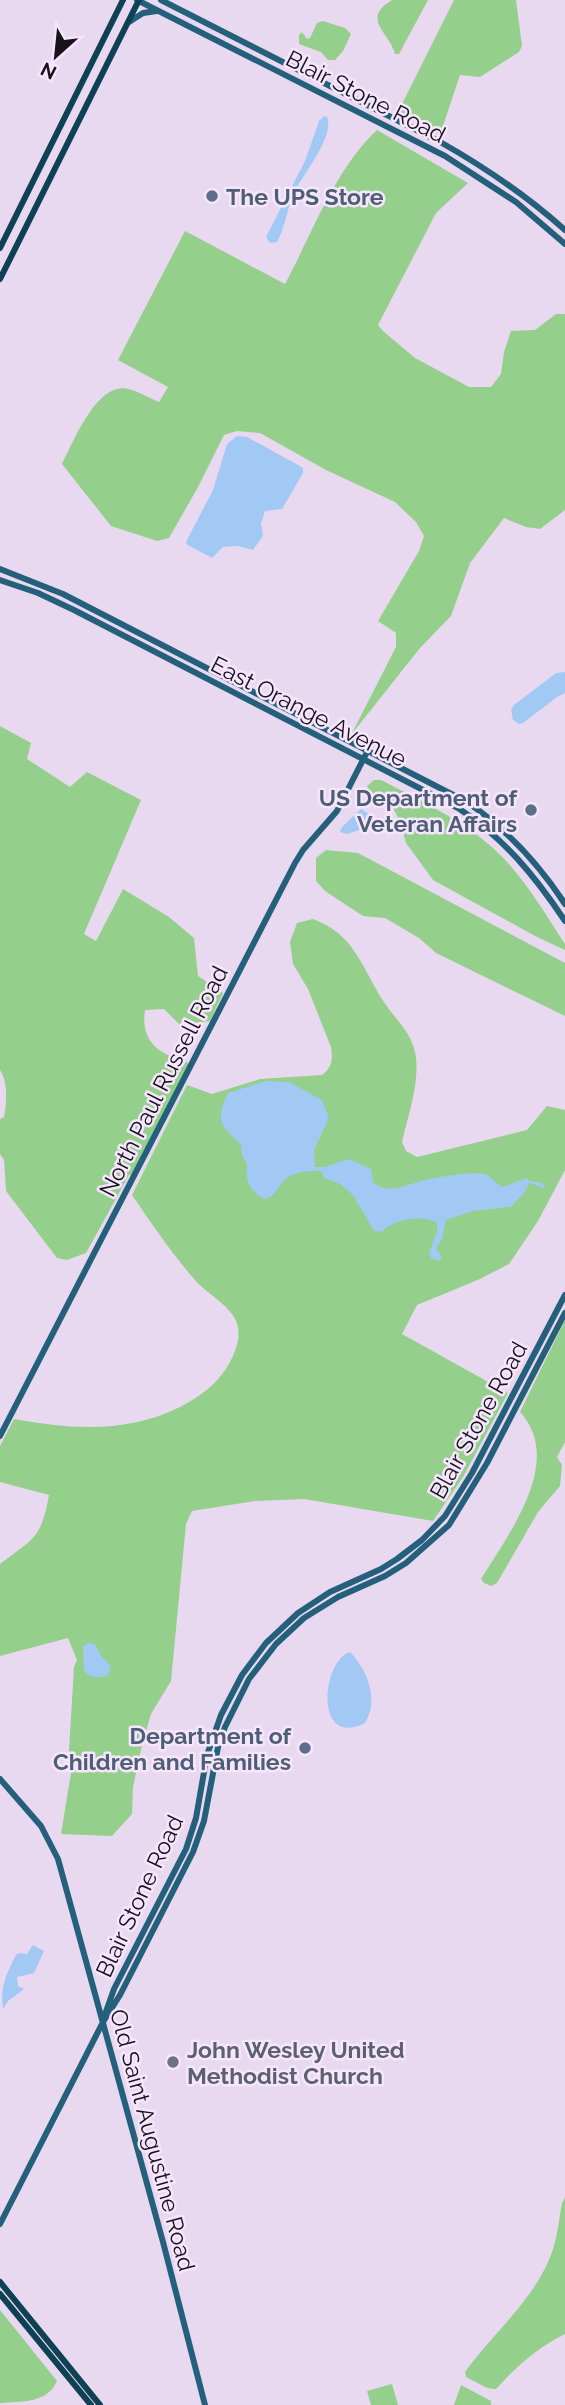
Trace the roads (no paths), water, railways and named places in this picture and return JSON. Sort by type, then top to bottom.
[{"type":"main road","points":[[0,248],[123,0]]},
{"type":"main road","points":[[0,279],[138,0]]},
{"type":"main road","points":[[0,2282],[100,2405]]},
{"type":"main road","points":[[0,2294],[92,2405]]},
{"type":"street","name":"Blair Stone Road","points":[[138,0],[445,156],[516,202],[565,244]]},
{"type":"street","name":"Blair Stone Road","points":[[161,0],[481,165],[565,230]]},
{"type":"street","points":[[127,23],[143,13],[158,11]]},
{"type":"street","points":[[270,65],[274,57]]},
{"type":"street","name":"East Orange Avenue","points":[[0,569],[63,594],[442,788],[481,811],[515,840],[565,904]]},
{"type":"street","name":"East Orange Avenue","points":[[0,580],[56,601],[443,800],[476,820],[512,851],[565,921]]},
{"type":"street","points":[[200,675],[204,666]]},
{"type":"street","name":"North Paul Russell Road","points":[[0,1436],[295,863],[337,811],[368,750]]},
{"type":"street","points":[[533,876],[541,870]]},
{"type":"street","name":"Blair Stone Road","points":[[0,2224],[103,2022],[113,2008],[168,1893],[193,1852],[229,1699],[251,1662],[266,1643],[330,1592],[381,1569],[422,1540],[445,1517],[460,1496],[565,1296]]},
{"type":"street","name":"Blair Stone Road","points":[[221,1727],[257,1667],[302,1615],[385,1576],[420,1552],[449,1525],[487,1463],[565,1313]]},
{"type":"street","points":[[381,1569],[385,1576]]},
{"type":"street","points":[[251,1662],[257,1667]]},
{"type":"street","name":"Old Saint Augustine Road","points":[[0,1779],[34,1816],[54,1848],[66,1883],[205,2405]]},
{"type":"water","points":[[324,116],[327,117],[328,125],[323,144],[295,191],[277,242],[270,243],[266,237],[305,161],[319,121]]},
{"type":"water","points":[[237,436],[247,437],[298,465],[303,468],[303,473],[282,509],[265,511],[261,524],[263,536],[253,550],[238,546],[223,547],[212,558],[186,544],[213,490],[227,444]]},
{"type":"water","points":[[565,672],[565,693],[523,723],[519,724],[513,720],[511,710],[514,705],[556,673]]},
{"type":"water","points":[[361,809],[369,814],[374,825],[347,834],[340,832],[342,827]]},
{"type":"water","points":[[266,1081],[289,1082],[322,1100],[329,1118],[314,1150],[315,1167],[325,1167],[348,1159],[371,1169],[373,1182],[392,1189],[446,1176],[480,1173],[502,1187],[527,1178],[529,1181],[542,1183],[546,1189],[529,1183],[525,1192],[511,1207],[473,1211],[446,1220],[442,1239],[436,1248],[442,1258],[440,1261],[431,1258],[429,1253],[437,1232],[437,1223],[424,1219],[408,1219],[393,1224],[382,1232],[374,1231],[353,1195],[340,1184],[324,1178],[321,1171],[288,1177],[272,1196],[264,1199],[249,1184],[241,1144],[224,1127],[221,1117],[228,1093]]},
{"type":"water","points":[[88,1643],[95,1644],[101,1656],[111,1666],[108,1675],[95,1677],[84,1671],[83,1647]]},
{"type":"water","points":[[350,1652],[362,1667],[370,1686],[371,1705],[365,1723],[348,1728],[337,1724],[330,1714],[328,1700],[333,1670],[340,1658]]},
{"type":"water","points":[[33,1945],[44,1951],[34,1973],[17,1977],[18,1986],[24,1989],[8,2001],[3,2009],[3,1988],[9,1968],[16,1955],[27,1954]]},
{"type":"place","name":"The UPS Store","points":[[212,196]]},
{"type":"place","name":"US Department of Veteran Affairs","points":[[531,810]]},
{"type":"place","name":"Department of Children and Families","points":[[305,1748]]},
{"type":"place","name":"John Wesley United Methodist Church","points":[[173,2062]]}]
